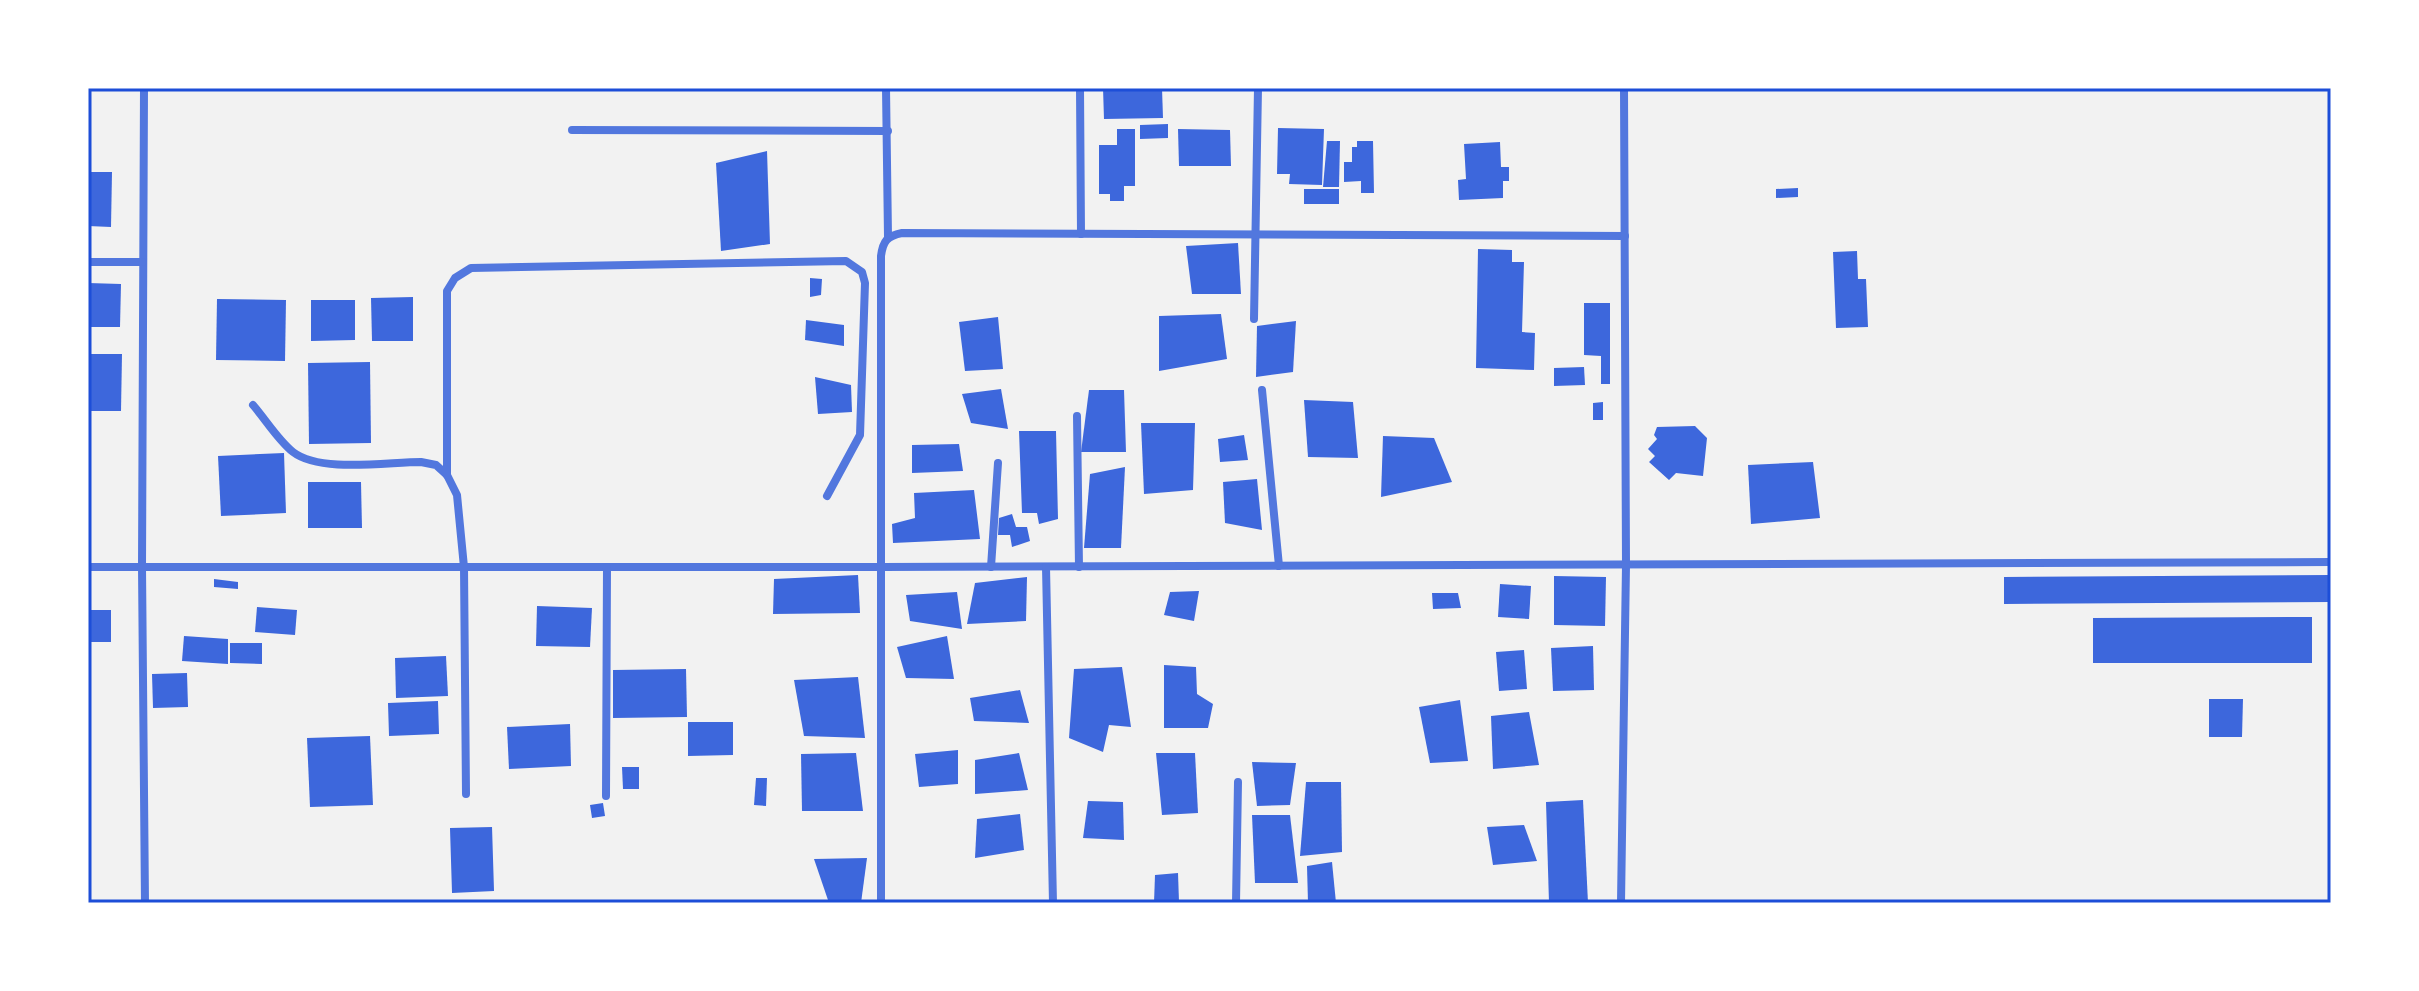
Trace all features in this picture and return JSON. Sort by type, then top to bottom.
[{"type":"street","points":[[144,88],[142,567],[145,903]]},
{"type":"street","points":[[886,88],[888,237]]},
{"type":"street","points":[[1080,88],[1081,234]]},
{"type":"street","points":[[1254,319],[1258,88]]},
{"type":"street","points":[[1621,903],[1626,565],[1624,88]]},
{"type":"street","points":[[572,130],[888,131]]},
{"type":"street","points":[[881,903],[881,256],[883,243],[888,237],[902,233],[1625,236]]},
{"type":"street","points":[[447,475],[447,291],[455,278],[471,268],[846,261],[862,272],[865,283],[860,435],[827,496]]},
{"type":"street","points":[[88,262],[142,262]]},
{"type":"street","points":[[1262,390],[1279,566]]},
{"type":"street","points":[[253,405],[291,451],[304,459],[321,464],[421,462],[436,465],[447,475],[457,495],[464,567],[466,794]]},
{"type":"street","points":[[1077,416],[1079,567]]},
{"type":"street","points":[[991,567],[998,463]]},
{"type":"street","points":[[88,567],[2331,562]]},
{"type":"street","points":[[606,796],[607,567]]},
{"type":"street","points":[[1046,567],[1053,903]]},
{"type":"street","points":[[1236,903],[1238,782]]},
{"type":"building","points":[[1103,88],[1162,88],[1163,118],[1104,119]]},
{"type":"building","points":[[1168,124],[1168,138],[1140,139],[1140,125]]},
{"type":"building","points":[[1278,128],[1324,129],[1322,185],[1289,184],[1290,174],[1277,174]]},
{"type":"building","points":[[1117,129],[1135,129],[1135,186],[1124,186],[1124,201],[1110,201],[1110,194],[1099,194],[1099,145],[1117,145]]},
{"type":"building","points":[[1178,129],[1230,130],[1231,166],[1179,166]]},
{"type":"building","points":[[1327,141],[1340,141],[1339,187],[1323,187]]},
{"type":"building","points":[[1357,141],[1373,141],[1374,193],[1361,193],[1361,181],[1344,182],[1344,162],[1352,162],[1352,147],[1357,147]]},
{"type":"building","points":[[1500,142],[1501,167],[1509,167],[1509,181],[1503,181],[1503,198],[1459,200],[1458,180],[1466,179],[1464,144]]},
{"type":"building","points":[[767,151],[770,244],[721,251],[716,163]]},
{"type":"building","points":[[88,172],[112,172],[111,227],[88,226]]},
{"type":"building","points":[[1798,188],[1798,197],[1776,198],[1776,189]]},
{"type":"building","points":[[1304,189],[1339,189],[1339,204],[1304,204]]},
{"type":"building","points":[[1238,243],[1241,294],[1192,294],[1186,246]]},
{"type":"building","points":[[1478,249],[1512,250],[1512,262],[1524,262],[1522,332],[1535,333],[1534,370],[1476,368]]},
{"type":"building","points":[[1857,251],[1858,279],[1866,279],[1868,327],[1836,328],[1833,252]]},
{"type":"building","points":[[810,278],[822,279],[821,295],[810,297]]},
{"type":"building","points":[[88,283],[121,284],[120,327],[88,327]]},
{"type":"building","points":[[413,297],[413,341],[372,341],[371,298]]},
{"type":"building","points":[[217,299],[286,300],[285,361],[216,360]]},
{"type":"building","points":[[311,300],[355,300],[355,340],[311,341]]},
{"type":"building","points":[[1584,303],[1610,303],[1610,384],[1601,384],[1601,356],[1584,355]]},
{"type":"building","points":[[1221,314],[1227,359],[1159,371],[1159,316]]},
{"type":"building","points":[[998,317],[1003,369],[965,371],[959,322]]},
{"type":"building","points":[[806,320],[844,325],[844,346],[805,340]]},
{"type":"building","points":[[1296,321],[1293,372],[1256,377],[1257,326]]},
{"type":"building","points":[[88,354],[122,354],[121,411],[88,411]]},
{"type":"building","points":[[370,362],[371,443],[309,444],[308,363]]},
{"type":"building","points":[[1584,367],[1585,385],[1554,386],[1554,368]]},
{"type":"building","points":[[815,377],[851,385],[852,412],[818,414]]},
{"type":"building","points":[[1001,389],[1008,429],[971,423],[962,394]]},
{"type":"building","points":[[1089,390],[1124,390],[1126,452],[1081,452]]},
{"type":"building","points":[[1304,400],[1353,402],[1358,458],[1308,457]]},
{"type":"building","points":[[1603,402],[1603,420],[1593,420],[1593,403]]},
{"type":"building","points":[[1141,423],[1195,423],[1193,490],[1144,494]]},
{"type":"building","points":[[1695,426],[1707,438],[1703,476],[1676,473],[1669,480],[1649,462],[1655,456],[1648,449],[1657,439],[1654,435],[1657,427]]},
{"type":"building","points":[[1019,431],[1056,431],[1058,519],[1039,524],[1037,513],[1022,513]]},
{"type":"building","points":[[1244,435],[1248,460],[1220,462],[1218,439]]},
{"type":"building","points":[[1383,436],[1434,438],[1452,482],[1381,497]]},
{"type":"building","points":[[959,444],[963,471],[912,473],[912,445]]},
{"type":"building","points":[[284,453],[286,513],[221,516],[218,456]]},
{"type":"building","points":[[1813,462],[1820,518],[1751,524],[1748,465]]},
{"type":"building","points":[[1125,467],[1121,548],[1084,548],[1090,474]]},
{"type":"building","points":[[1257,479],[1262,530],[1225,523],[1223,482]]},
{"type":"building","points":[[308,482],[361,482],[362,528],[308,528]]},
{"type":"building","points":[[974,490],[980,539],[893,543],[892,524],[915,518],[914,493]]},
{"type":"building","points":[[1012,514],[1016,527],[1027,527],[1030,541],[1012,547],[1010,535],[998,535],[999,518]]},
{"type":"building","points":[[858,575],[860,613],[773,614],[774,579]]},
{"type":"building","points":[[2331,575],[2331,602],[2004,604],[2004,577]]},
{"type":"building","points":[[1554,576],[1606,577],[1605,626],[1554,625]]},
{"type":"building","points":[[1027,577],[1026,621],[967,624],[975,583]]},
{"type":"building","points":[[214,579],[238,582],[238,589],[214,587]]},
{"type":"building","points":[[1500,584],[1531,586],[1529,619],[1498,617]]},
{"type":"building","points":[[1199,591],[1194,621],[1164,615],[1170,592]]},
{"type":"building","points":[[957,592],[962,629],[910,621],[906,595]]},
{"type":"building","points":[[1432,593],[1458,593],[1461,608],[1433,609]]},
{"type":"building","points":[[537,606],[592,608],[590,647],[536,646]]},
{"type":"building","points":[[257,607],[297,610],[295,635],[255,632]]},
{"type":"building","points":[[88,610],[111,610],[111,642],[88,642]]},
{"type":"building","points":[[2312,617],[2312,663],[2093,663],[2093,618]]},
{"type":"building","points":[[184,636],[228,639],[228,664],[182,661]]},
{"type":"building","points":[[947,636],[954,679],[906,678],[897,647]]},
{"type":"building","points":[[230,643],[262,643],[262,664],[230,663]]},
{"type":"building","points":[[1593,646],[1594,690],[1553,691],[1551,648]]},
{"type":"building","points":[[1524,650],[1527,689],[1499,691],[1496,652]]},
{"type":"building","points":[[446,656],[448,696],[396,698],[395,658]]},
{"type":"building","points":[[1164,665],[1196,667],[1197,694],[1213,704],[1208,728],[1164,728]]},
{"type":"building","points":[[1122,667],[1131,727],[1109,725],[1103,752],[1069,738],[1074,669]]},
{"type":"building","points":[[686,669],[687,717],[613,718],[613,670]]},
{"type":"building","points":[[187,673],[188,707],[153,708],[152,674]]},
{"type":"building","points":[[858,677],[865,738],[804,736],[794,680]]},
{"type":"building","points":[[1020,690],[1029,723],[974,721],[970,698]]},
{"type":"building","points":[[2209,699],[2243,699],[2242,737],[2209,737]]},
{"type":"building","points":[[1460,700],[1468,761],[1430,763],[1419,707]]},
{"type":"building","points":[[438,701],[439,734],[389,736],[388,703]]},
{"type":"building","points":[[1529,712],[1539,765],[1493,769],[1491,716]]},
{"type":"building","points":[[688,722],[733,722],[733,755],[688,756]]},
{"type":"building","points":[[570,724],[571,766],[509,769],[507,727]]},
{"type":"building","points":[[370,736],[373,805],[310,807],[307,738]]},
{"type":"building","points":[[958,750],[958,784],[919,787],[915,754]]},
{"type":"building","points":[[856,753],[863,811],[802,811],[801,754]]},
{"type":"building","points":[[1019,753],[1028,790],[975,794],[975,760]]},
{"type":"building","points":[[1156,753],[1195,753],[1198,813],[1162,815]]},
{"type":"building","points":[[1252,762],[1296,763],[1290,805],[1257,806]]},
{"type":"building","points":[[622,767],[639,767],[639,789],[623,789]]},
{"type":"building","points":[[756,778],[767,778],[766,806],[754,805]]},
{"type":"building","points":[[1306,782],[1341,782],[1342,852],[1300,856]]},
{"type":"building","points":[[1583,800],[1588,903],[1549,903],[1546,802]]},
{"type":"building","points":[[1088,801],[1123,802],[1124,840],[1083,838]]},
{"type":"building","points":[[603,803],[605,816],[592,818],[590,805]]},
{"type":"building","points":[[1020,814],[1024,850],[975,858],[977,819]]},
{"type":"building","points":[[1252,815],[1290,815],[1298,883],[1255,883]]},
{"type":"building","points":[[1524,825],[1537,861],[1493,865],[1487,827]]},
{"type":"building","points":[[492,827],[494,891],[452,893],[450,828]]},
{"type":"building","points":[[867,858],[861,903],[829,903],[814,859]]},
{"type":"building","points":[[1332,862],[1336,903],[1308,903],[1307,866]]},
{"type":"building","points":[[1178,873],[1179,902],[1154,903],[1155,875]]}]
